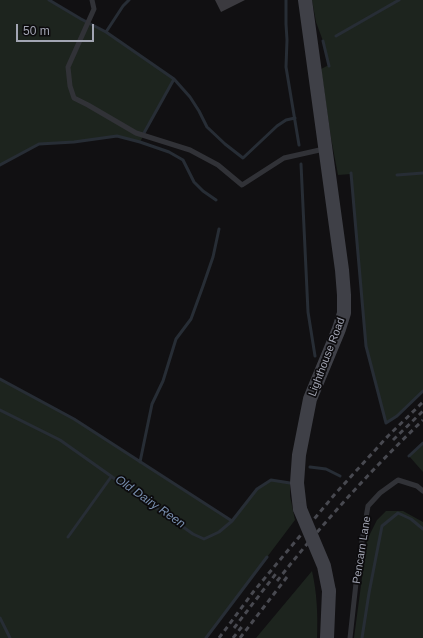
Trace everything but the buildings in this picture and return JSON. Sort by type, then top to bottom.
[{"type":"main road","name":"Lighthouse Road","points":[[305,0],[342,270],[344,295],[344,312],[339,329],[310,399],[299,455],[297,483],[300,509],[324,566],[329,591],[327,638]]},
{"type":"lane","points":[[92,0],[94,9],[68,67],[70,86],[74,98],[136,133],[190,150],[218,165],[242,185],[284,158],[326,149]]},
{"type":"lane","name":"Pencarn Lane","points":[[350,638],[358,565],[368,506],[380,493],[398,480],[417,486],[423,491]]},
{"type":"shaded area","points":[[0,0],[49,0],[107,32],[174,79],[140,142],[117,136],[74,142],[39,144],[0,165]]},
{"type":"shaded area","points":[[312,0],[423,0],[423,391],[397,416],[386,423],[366,346],[351,174],[338,175],[321,69],[329,65],[323,41],[316,22]]},
{"type":"shaded area","points":[[0,379],[74,419],[232,521],[257,489],[271,480],[290,483],[290,496],[295,520],[206,638],[0,638]]},
{"type":"shaded area","points":[[423,443],[423,472],[409,456]]},
{"type":"shaded area","points":[[386,511],[403,511],[423,522],[423,638],[354,638],[367,540],[377,520]]},
{"type":"shaded area","points":[[312,571],[317,604],[317,638],[256,638]]},
{"type":"waterway","points":[[49,0],[106,32],[174,79],[190,97],[207,127],[243,158],[277,126],[286,120],[295,118]]},
{"type":"waterway","points":[[106,32],[123,6],[129,0]]},
{"type":"waterway","points":[[286,0],[286,67],[299,145]]},
{"type":"waterway","points":[[336,36],[399,0]]},
{"type":"waterway","points":[[323,41],[329,66]]},
{"type":"waterway","points":[[144,133],[174,79]]},
{"type":"waterway","points":[[0,165],[39,144],[74,142],[117,136],[169,152],[183,160],[194,182],[203,191],[216,200]]},
{"type":"waterway","points":[[301,164],[308,312],[315,356]]},
{"type":"waterway","points":[[351,173],[366,346],[386,423],[397,416],[423,391]]},
{"type":"waterway","points":[[397,175],[423,173]]},
{"type":"waterway","points":[[140,462],[152,404],[163,381],[176,339],[191,319],[213,257],[219,229]]},
{"type":"waterway","points":[[0,379],[74,419],[232,521]]},
{"type":"waterway","name":"Old Dairy Reen","points":[[0,410],[60,440],[193,534],[204,539],[219,532],[232,521],[257,489],[271,480],[290,483]]},
{"type":"waterway","points":[[409,456],[423,443]]},
{"type":"waterway","name":"Old Dairy Reen","points":[[310,467],[326,469],[340,476]]},
{"type":"waterway","points":[[68,537],[111,477]]},
{"type":"waterway","points":[[362,638],[382,526],[398,513],[411,519],[423,529]]},
{"type":"waterway","points":[[206,638],[267,557]]},
{"type":"waterway","points":[[0,618],[10,638]]},
{"type":"railway","points":[[219,638],[254,591],[335,494],[388,436],[423,402]]},
{"type":"railway","points":[[393,440],[423,411]]},
{"type":"railway","points":[[277,581],[347,498],[423,420]]},
{"type":"railway","points":[[234,628],[278,571]]},
{"type":"railway","points":[[240,638],[287,577]]},
{"type":"railway","points":[[233,638],[244,624]]}]
